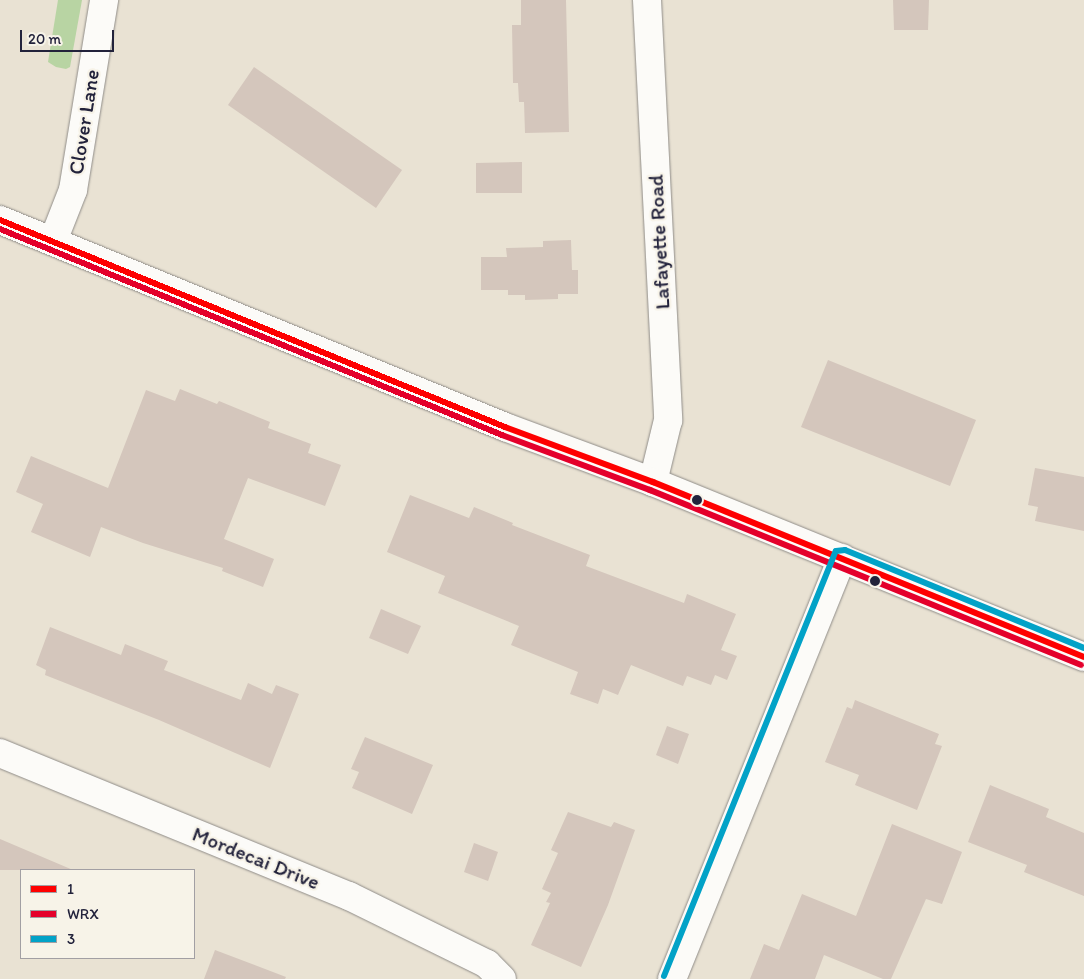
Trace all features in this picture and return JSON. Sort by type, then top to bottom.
[{"type":"street","name":"Clover Lane","points":[[53,241],[73,190],[104,0]]},
{"type":"street","name":"Lafayette Road","points":[[647,0],[668,420],[653,482]]},
{"type":"street","points":[[0,220],[505,427],[653,482],[1084,657]]},
{"type":"street","points":[[672,979],[842,558]]},
{"type":"street","name":"Mordecai Drive","points":[[0,753],[349,896],[479,960],[502,979]]},
{"type":"green space","points":[[58,0],[82,0],[70,67],[66,69],[56,67],[48,62]]},
{"type":"building","points":[[521,0],[566,0],[569,132],[525,133],[524,102],[519,102],[518,83],[513,83],[512,25],[521,25]]},
{"type":"building","points":[[893,0],[929,0],[928,30],[894,30]]},
{"type":"building","points":[[254,67],[402,170],[376,208],[228,105]]},
{"type":"building","points":[[522,162],[522,193],[476,193],[476,163]]},
{"type":"building","points":[[571,240],[572,270],[578,270],[578,294],[558,294],[558,299],[525,300],[525,295],[508,295],[508,290],[481,290],[481,257],[507,257],[506,248],[543,247],[543,241]]},
{"type":"building","points":[[828,360],[976,420],[950,486],[801,427]]},
{"type":"building","points":[[180,389],[217,404],[219,401],[270,422],[268,428],[311,444],[308,453],[341,465],[325,506],[248,478],[224,539],[274,559],[263,587],[222,571],[223,568],[143,543],[101,527],[90,557],[31,532],[43,504],[16,492],[31,456],[108,488],[146,390],[175,401]]},
{"type":"building","points":[[1035,468],[1084,477],[1084,531],[1035,521],[1038,507],[1028,505]]},
{"type":"building","points":[[410,495],[469,518],[474,507],[513,523],[512,525],[590,555],[586,566],[684,603],[687,594],[736,614],[721,650],[737,656],[727,680],[715,675],[711,685],[687,676],[683,686],[631,665],[618,695],[603,689],[598,704],[570,694],[578,672],[511,645],[519,626],[438,593],[445,576],[387,552]]},
{"type":"building","points":[[381,609],[421,626],[408,654],[369,638]]},
{"type":"building","points":[[50,627],[121,655],[125,644],[168,661],[164,670],[241,700],[248,683],[272,694],[276,685],[299,694],[270,768],[159,720],[45,675],[46,670],[36,665]]},
{"type":"building","points":[[855,700],[939,734],[935,744],[942,746],[917,810],[855,785],[859,775],[825,762],[847,707],[852,709]]},
{"type":"building","points":[[667,726],[689,734],[678,764],[656,755]]},
{"type":"building","points":[[365,737],[433,765],[412,814],[352,788],[359,772],[351,769]]},
{"type":"building","points":[[990,785],[1049,809],[1046,817],[1084,833],[1084,896],[1024,872],[1027,865],[968,842]]},
{"type":"building","points":[[568,812],[611,827],[614,822],[635,830],[608,905],[581,967],[531,945],[550,903],[546,902],[551,893],[542,889],[558,853],[551,850]]},
{"type":"building","points":[[892,824],[962,852],[942,904],[926,899],[891,979],[883,979],[824,955],[815,979],[750,979],[764,944],[779,950],[802,894],[856,916]]},
{"type":"building","points":[[0,839],[71,869],[20,869],[0,870]]},
{"type":"building","points":[[474,843],[498,852],[488,881],[464,872]]},
{"type":"building","points":[[215,950],[286,977],[285,979],[204,979]]},
{"type":"transit line","name":"1","points":[[0,220],[505,427],[653,482],[1084,657]]},
{"type":"transit line","name":"WRX","points":[[0,229],[502,435],[650,490],[1081,665]]},
{"type":"transit line","name":"3","points":[[664,976],[836,551],[845,550],[1084,648]]}]
